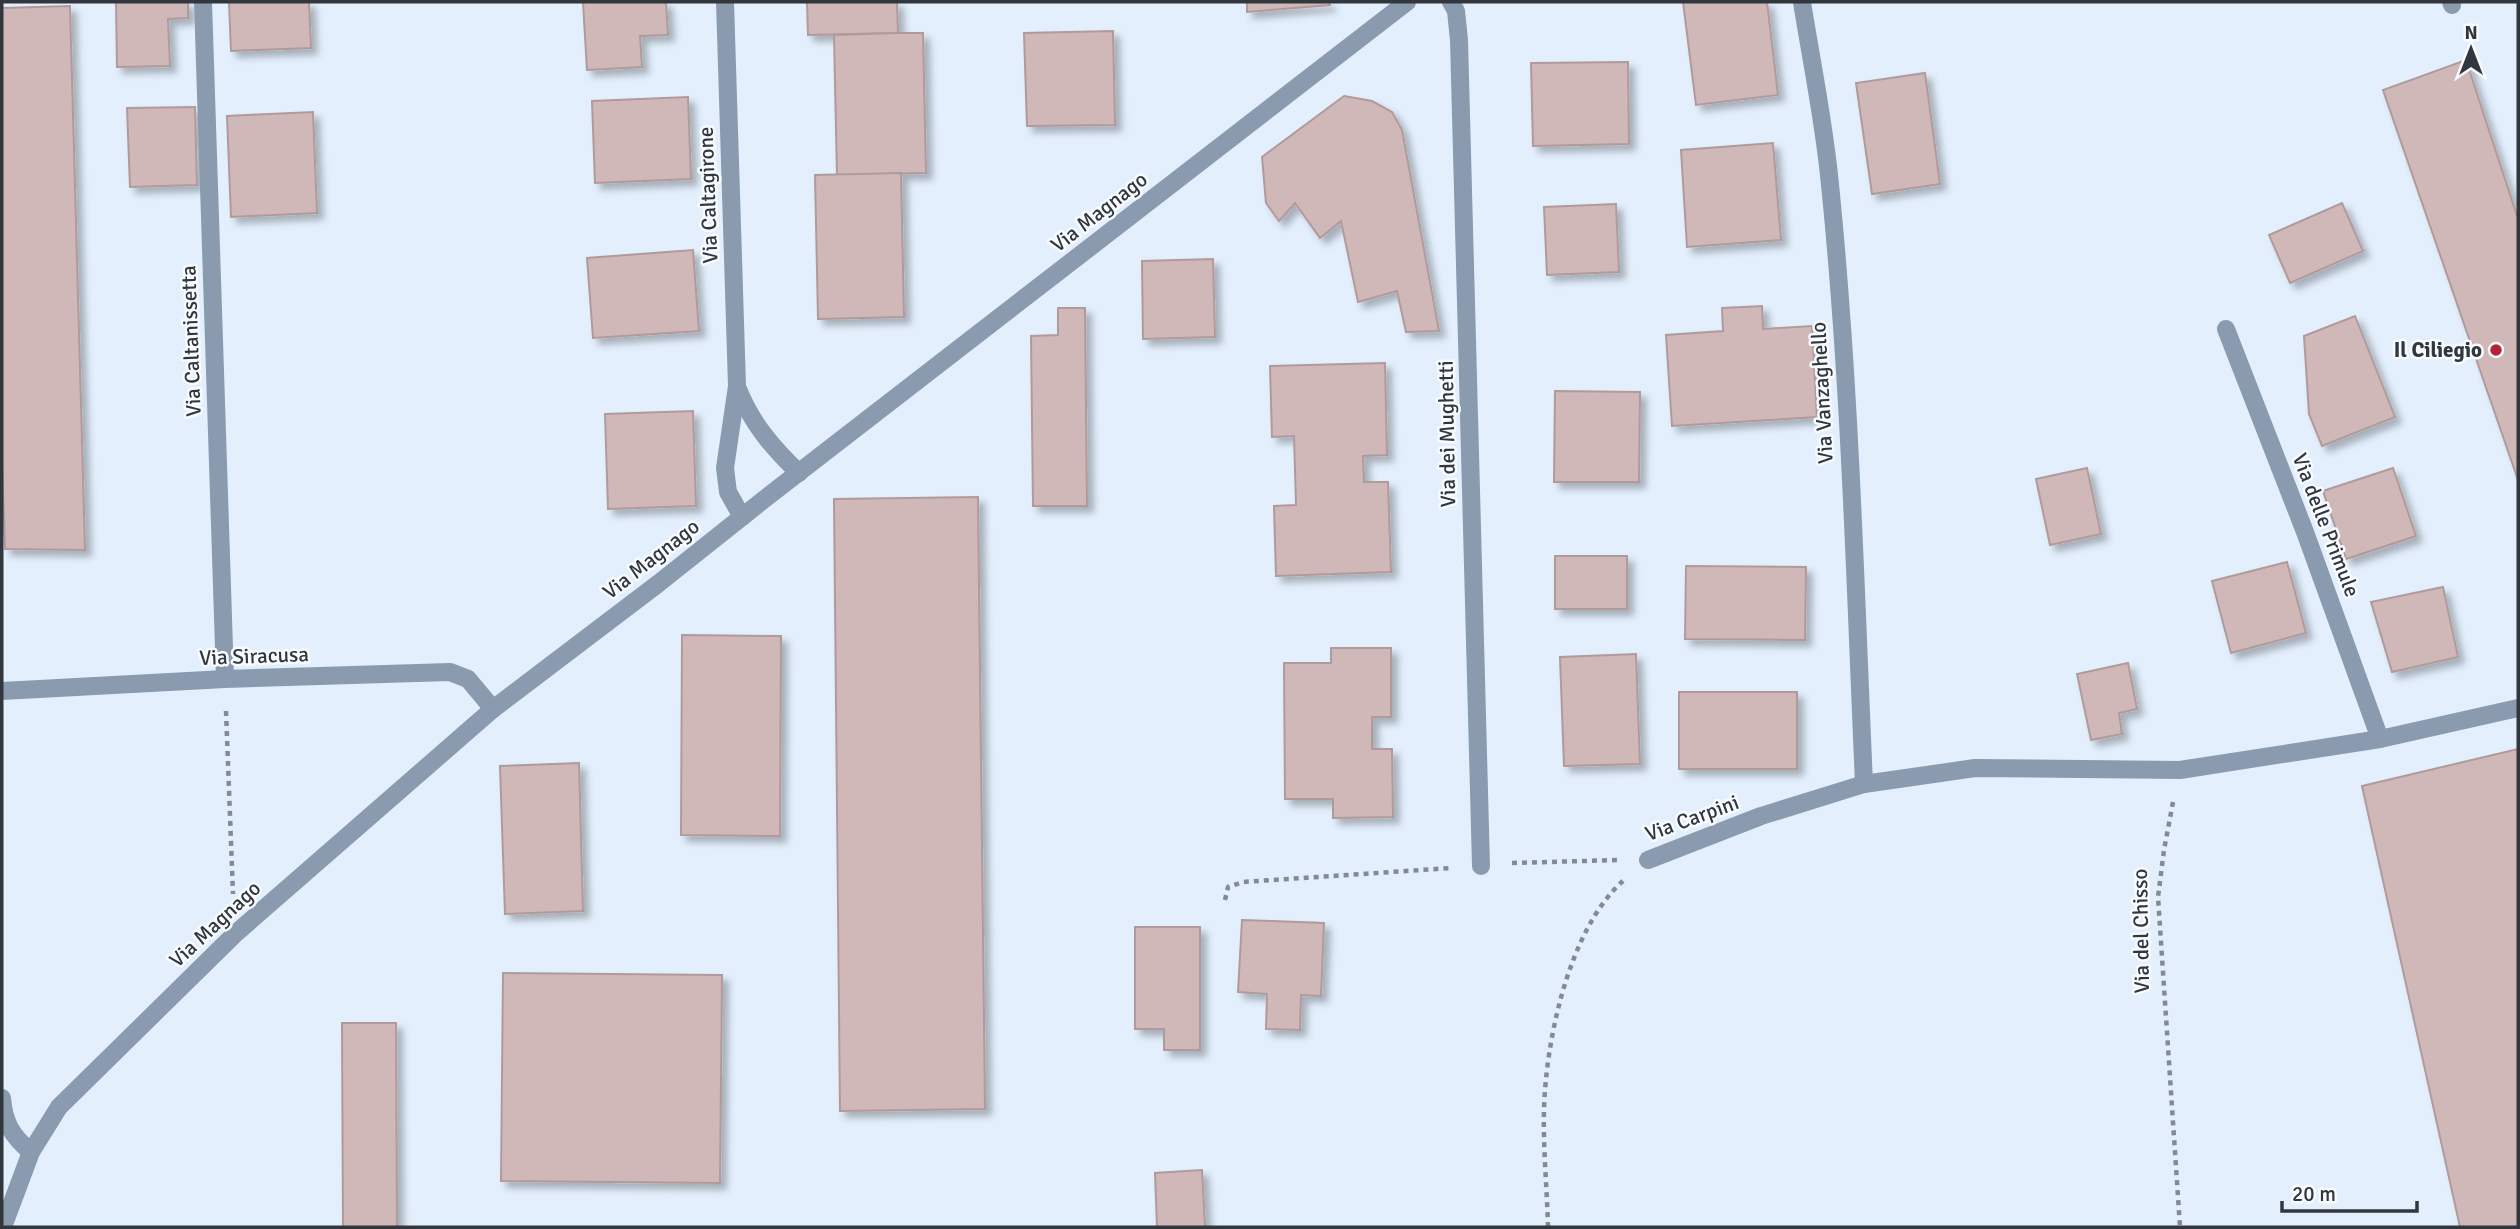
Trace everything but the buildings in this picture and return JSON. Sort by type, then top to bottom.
[{"type":"street","name":"Via Caltanissetta","points":[[203,2],[225,679]]},
{"type":"street","name":"Via Caltagirone","points":[[725,2],[737,386],[725,475],[731,500],[742,517]]},
{"type":"street","name":"Via Magnago","points":[[3,1227],[31,1152],[59,1107],[234,934],[493,709],[1407,2]]},
{"type":"street","name":"Via dei Mughetti","points":[[1451,2],[1456,11],[1459,40],[1481,866]]},
{"type":"street","name":"Via Vanzaghello","points":[[1802,2],[1829,172],[1836,251],[1864,784]]},
{"type":"street","name":"Via delle Primule","points":[[2226,328],[2305,532],[2380,739]]},
{"type":"street","name":"Via Caltagirone","points":[[737,386],[755,424],[779,454],[799,473]]},
{"type":"street","name":"Via Siracusa","points":[[2,691],[450,671],[468,679],[493,709]]},
{"type":"street","points":[[2180,770],[2380,739],[2518,708]]},
{"type":"street","name":"Via Carpini","points":[[1648,860],[1761,817],[1864,784],[1975,768],[2180,770]]},
{"type":"street","points":[[2,1098],[3,1115],[16,1139],[31,1152]]},
{"type":"path","points":[[225,679],[234,934]]},
{"type":"path","name":"Via del Chisso","points":[[2180,770],[2164,850],[2158,897],[2180,1227]]},
{"type":"path","points":[[1548,1227],[1544,1111],[1546,1080],[1562,997],[1578,949],[1597,914],[1616,887],[1648,860]]},
{"type":"path","name":"Via Carpini","points":[[1225,900],[1228,887],[1243,882],[1542,861],[1648,860]]},
{"type":"place","name":"Il Ciliegio","points":[[2496,350]]}]
